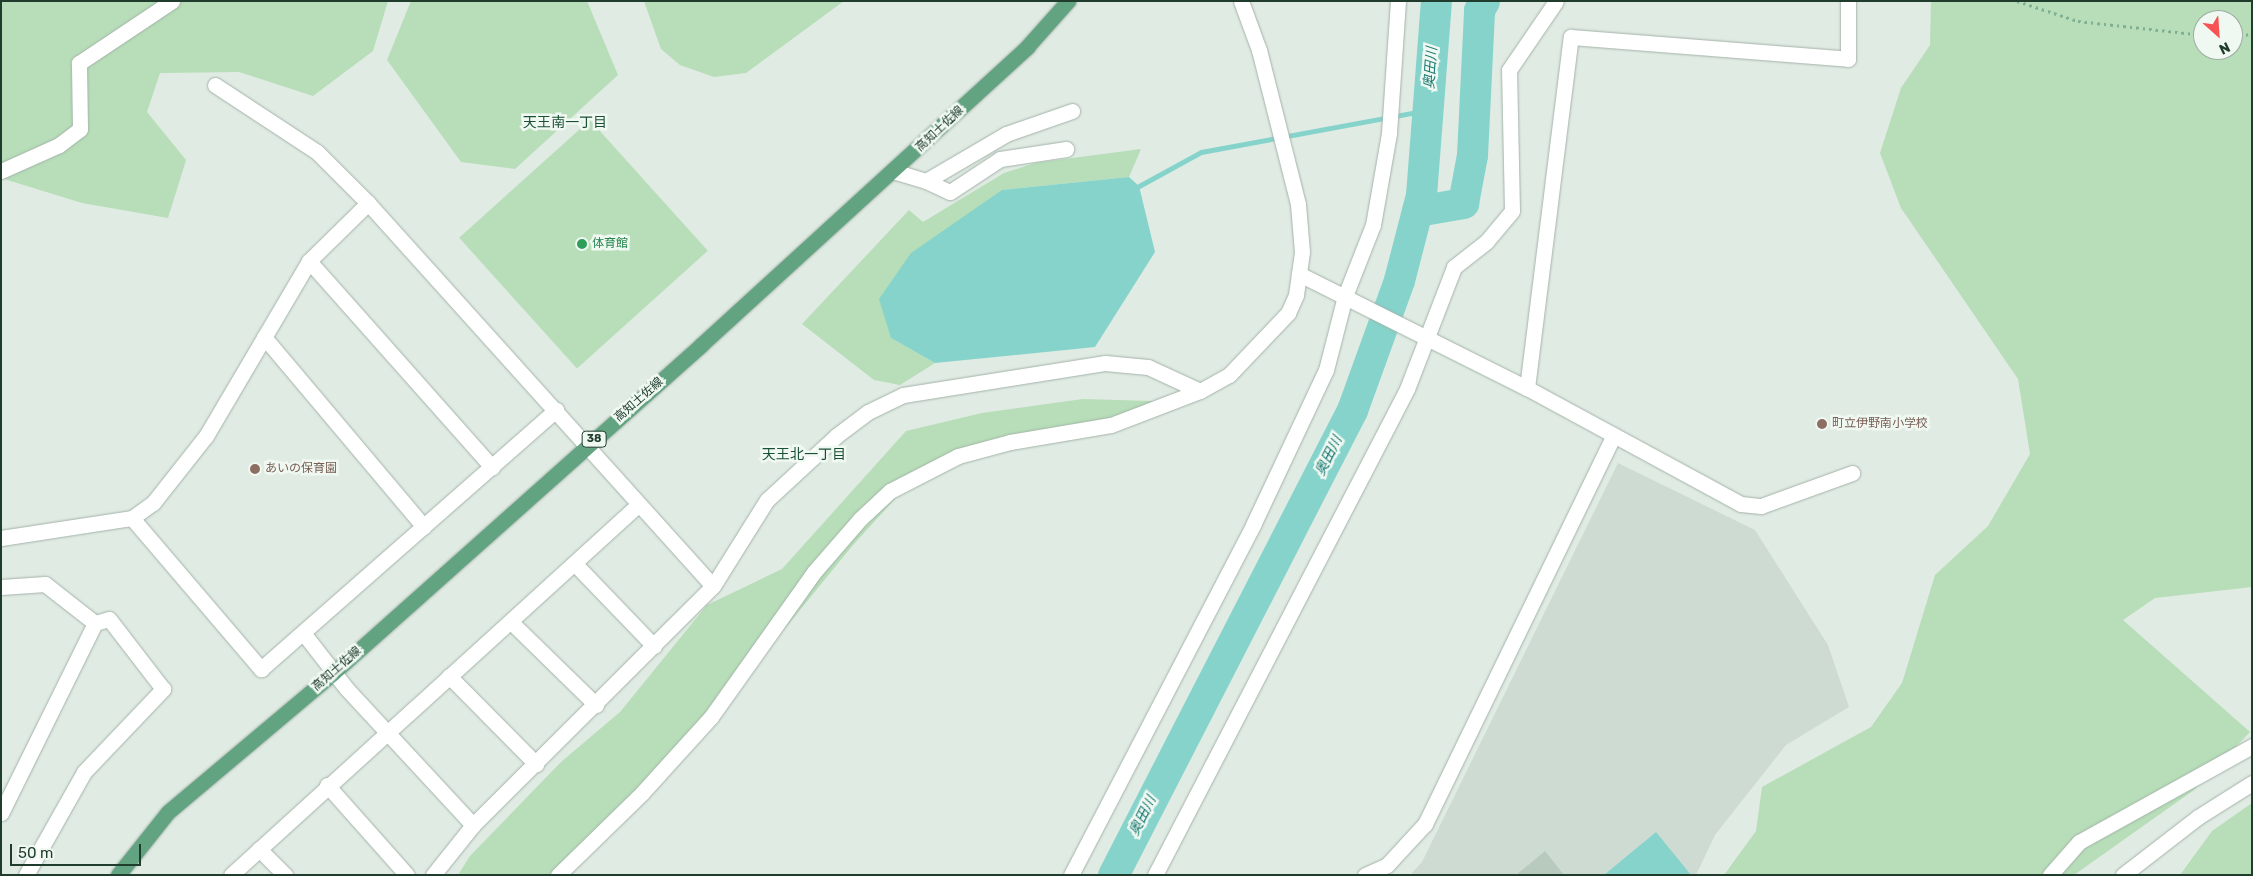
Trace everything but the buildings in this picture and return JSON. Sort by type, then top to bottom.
[{"type":"main road","name":"高知土佐線","points":[[118,875],[168,812],[333,673],[893,171],[1027,47],[1068,1]]},
{"type":"street","points":[[1,171],[59,145],[80,129],[79,64],[172,1]]},
{"type":"street","points":[[558,875],[642,793],[711,717],[814,572],[860,519],[890,491],[958,456],[1010,442],[1111,425],[1200,391],[1229,375],[1273,332],[1288,313],[1299,274],[1302,252],[1298,204],[1260,50],[1241,1]]},
{"type":"street","points":[[1071,875],[1253,525],[1326,370],[1345,296],[1373,225],[1388,133],[1398,1]]},
{"type":"street","points":[[1155,875],[1407,389],[1429,339],[1454,267],[1486,242],[1512,211],[1509,70],[1556,1]]},
{"type":"street","points":[[1527,388],[1571,37],[1848,59],[1848,1]]},
{"type":"street","points":[[215,86],[317,152],[368,203],[713,586]]},
{"type":"street","points":[[926,181],[1006,134],[1072,111]]},
{"type":"street","points":[[893,171],[926,181],[950,192],[1000,158],[1066,149]]},
{"type":"street","points":[[1,538],[132,518],[153,503],[206,436],[309,261],[368,203]]},
{"type":"street","points":[[309,261],[492,467]]},
{"type":"street","points":[[1299,274],[1527,388],[1741,504],[1761,506],[1852,473]]},
{"type":"street","points":[[264,337],[424,527]]},
{"type":"street","points":[[433,875],[473,825],[596,706],[713,586],[767,500],[836,436],[868,412],[903,395],[1105,363],[1148,367],[1200,391]]},
{"type":"street","points":[[132,518],[261,669],[304,634],[556,410]]},
{"type":"street","points":[[1365,875],[1387,865],[1425,824],[1614,435]]},
{"type":"street","points":[[231,875],[385,732],[576,564],[639,504]]},
{"type":"street","points":[[576,564],[654,646]]},
{"type":"street","points":[[3,590],[45,584],[96,624]]},
{"type":"street","points":[[1,813],[96,624],[109,619],[163,689],[84,772],[26,875]]},
{"type":"street","points":[[511,622],[596,706]]},
{"type":"street","points":[[304,634],[333,673],[385,732],[473,825]]},
{"type":"street","points":[[449,676],[536,764]]},
{"type":"street","points":[[2050,875],[2086,837],[2252,746]]},
{"type":"street","points":[[2123,875],[2198,817],[2252,783]]},
{"type":"street","points":[[327,786],[407,875]]},
{"type":"street","points":[[259,849],[285,875]]},
{"type":"path","points":[[2017,1],[2078,21],[2128,30],[2193,35]]},
{"type":"shaded area","points":[[1618,463],[1755,530],[1828,645],[1849,707],[1786,745],[1715,835],[1696,875],[1410,875],[1422,862]]},
{"type":"green space","points":[[1,1],[388,1],[373,51],[313,96],[239,72],[160,73],[147,112],[186,160],[168,218],[82,203],[1,178]]},
{"type":"green space","points":[[411,1],[587,1],[618,75],[515,169],[461,162],[387,60]]},
{"type":"green space","points":[[644,1],[844,1],[746,73],[714,77],[680,65],[661,49]]},
{"type":"green space","points":[[1931,1],[2252,1],[2252,587],[2155,598],[2123,620],[2250,732],[2194,790],[2074,875],[1724,875],[1756,831],[1762,787],[1871,727],[1902,683],[1935,575],[1988,526],[2030,454],[2018,379],[1901,208],[1880,153],[1901,88],[1930,45]]},
{"type":"green space","name":"体育館","points":[[590,120],[708,251],[577,369],[459,238]]},
{"type":"green space","points":[[1141,149],[1129,177],[1002,190],[891,338],[935,363],[900,385],[874,380],[802,324],[909,210],[923,222],[1004,173],[1035,163]]},
{"type":"green space","points":[[1083,399],[1185,402],[924,467],[853,545],[720,708],[559,875],[458,875],[470,856],[561,762],[620,712],[707,605],[782,569],[906,431],[982,413]]},
{"type":"green space","points":[[2252,803],[2252,875],[2180,875],[2212,831]]},
{"type":"water","points":[[1129,177],[1139,186],[1155,252],[1095,347],[935,363],[891,338],[879,299],[911,253],[1002,190]]},
{"type":"water","points":[[1656,832],[1691,875],[1604,875]]},
{"type":"waterway","name":"奥田川","points":[[1113,875],[1352,410],[1399,280],[1421,195],[1436,1]]},
{"type":"waterway","points":[[1417,211],[1463,203],[1472,155],[1479,10],[1484,1]]},
{"type":"waterway","points":[[1139,186],[1201,152],[1427,110]]},
{"type":"place","name":"体育館","points":[[582,244]]},
{"type":"place","name":"町立伊野南小学校","points":[[1822,424]]},
{"type":"place","name":"あいの保育園","points":[[255,469]]},
{"type":"district","name":"天王南一丁目","points":[[565,123]]},
{"type":"district","name":"天王北一丁目","points":[[804,455]]}]
